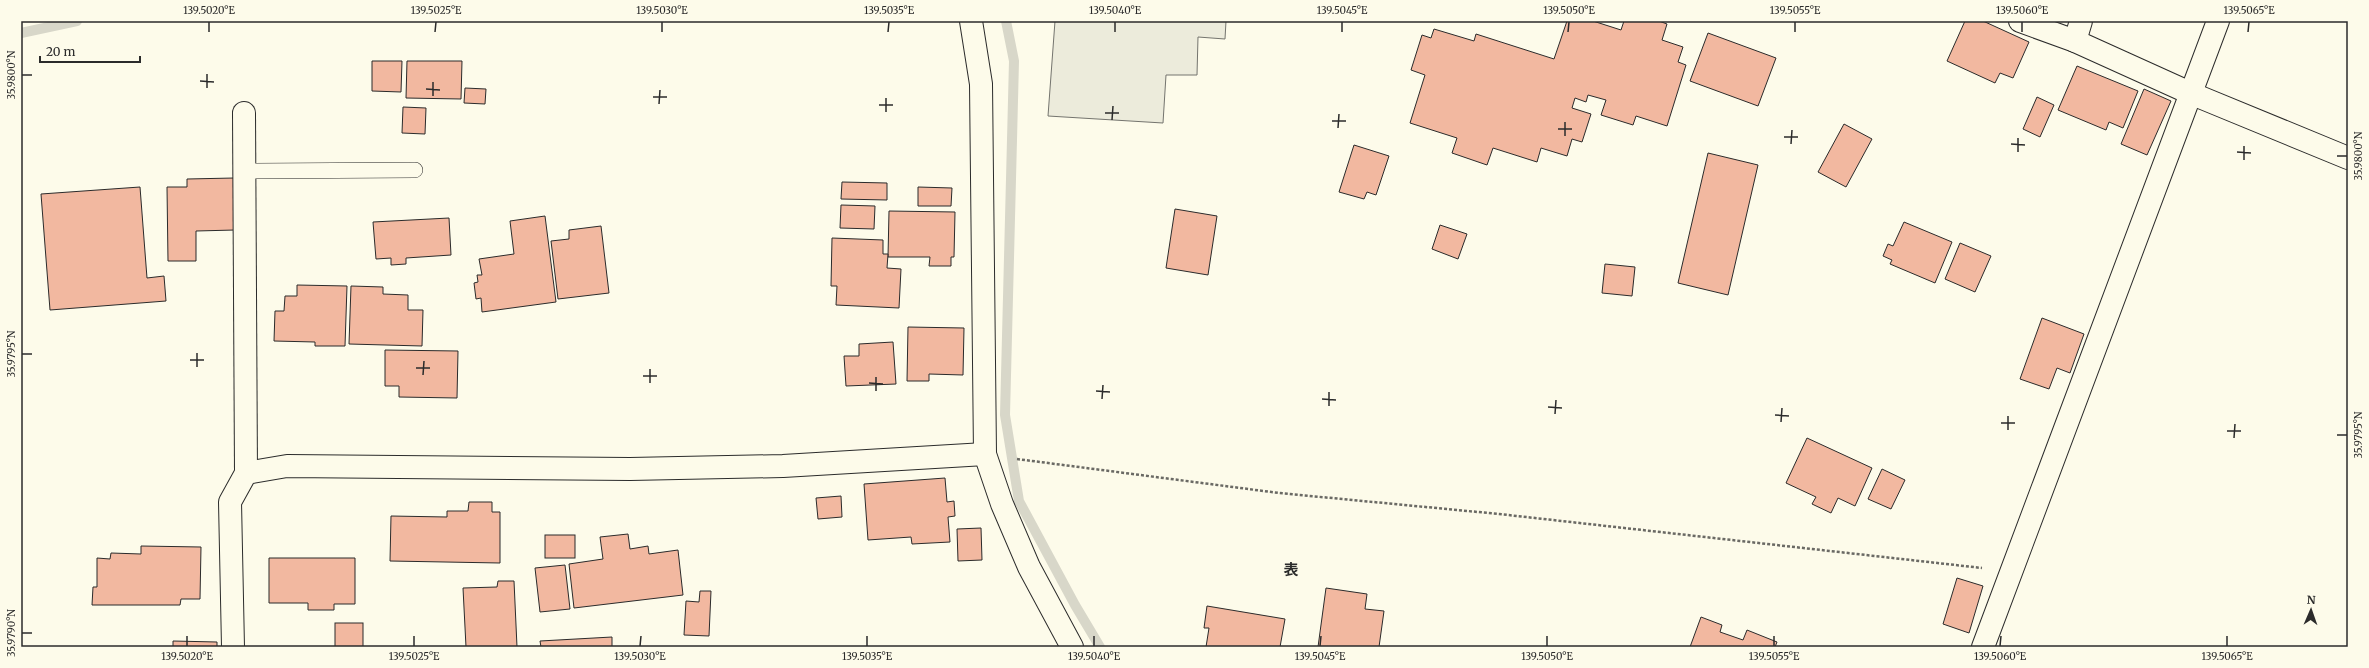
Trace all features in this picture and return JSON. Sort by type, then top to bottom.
[{"type":"street","points":[[971,21],[981,84],[985,454],[1002,504],[1029,568],[1072,647]]},
{"type":"street","points":[[2020,21],[2078,31],[2190,93],[2348,158]]},
{"type":"street","points":[[1983,647],[2218,21]]},
{"type":"street","points":[[233,647],[230,502],[246,473],[244,113]]},
{"type":"street","points":[[246,473],[287,466],[622,469],[783,466],[985,454]]},
{"type":"lane","points":[[244,171],[415,170]]},
{"type":"path","points":[[985,454],[1279,492],[1500,514],[2011,571]]},
{"type":"shaded area","points":[[1055,21],[1226,21],[1225,39],[1198,37],[1197,75],[1166,75],[1163,123],[1048,116]]},
{"type":"building","points":[[1567,21],[1593,21],[1621,30],[1624,21],[1659,21],[1667,24],[1662,40],[1683,47],[1678,62],[1686,65],[1667,126],[1636,116],[1633,125],[1601,115],[1606,100],[1588,95],[1586,102],[1575,98],[1572,108],[1591,114],[1582,142],[1572,139],[1567,156],[1541,148],[1537,162],[1493,148],[1487,165],[1452,153],[1457,138],[1410,123],[1425,75],[1411,70],[1422,35],[1431,38],[1434,29],[1474,41],[1476,34],[1554,59]]},
{"type":"building","points":[[1965,21],[1983,21],[2029,42],[2013,78],[2000,73],[1995,83],[1947,61]]},
{"type":"building","points":[[1708,33],[1776,58],[1758,106],[1690,81]]},
{"type":"building","points":[[372,61],[402,61],[401,92],[372,91]]},
{"type":"building","points":[[407,61],[462,61],[461,99],[406,98]]},
{"type":"building","points":[[2077,66],[2138,91],[2123,128],[2109,122],[2106,130],[2058,110]]},
{"type":"building","points":[[465,88],[486,89],[485,104],[464,103]]},
{"type":"building","points":[[2144,89],[2171,101],[2147,155],[2121,144]]},
{"type":"building","points":[[2037,97],[2054,105],[2040,137],[2023,129]]},
{"type":"building","points":[[403,107],[426,108],[425,134],[402,133]]},
{"type":"building","points":[[1844,124],[1872,139],[1846,187],[1818,172]]},
{"type":"building","points":[[1354,145],[1389,156],[1376,195],[1367,192],[1364,199],[1339,192]]},
{"type":"building","points":[[1708,153],[1758,165],[1728,295],[1678,283]]},
{"type":"building","points":[[234,178],[235,230],[196,231],[196,261],[168,261],[167,187],[187,187],[187,179]]},
{"type":"building","points":[[842,182],[887,183],[887,200],[841,199]]},
{"type":"building","points":[[140,187],[147,278],[164,276],[166,301],[50,310],[41,194]]},
{"type":"building","points":[[918,187],[952,188],[951,206],[918,206]]},
{"type":"building","points":[[841,205],[875,206],[874,229],[840,228]]},
{"type":"building","points":[[1175,209],[1217,216],[1208,275],[1166,268]]},
{"type":"building","points":[[889,211],[955,212],[954,257],[951,257],[951,266],[929,266],[930,257],[888,257]]},
{"type":"building","points":[[545,216],[556,302],[482,312],[481,298],[476,299],[474,283],[478,282],[477,275],[482,275],[479,259],[514,254],[510,221]]},
{"type":"building","points":[[449,218],[451,255],[406,258],[406,264],[391,265],[391,258],[376,259],[373,222]]},
{"type":"building","points":[[1904,222],[1952,242],[1935,283],[1890,264],[1892,260],[1883,256],[1888,244],[1893,246]]},
{"type":"building","points":[[1440,225],[1467,234],[1458,259],[1432,249]]},
{"type":"building","points":[[601,226],[609,293],[558,299],[551,241],[569,239],[569,230]]},
{"type":"building","points":[[832,238],[883,240],[883,254],[888,254],[887,268],[901,269],[899,308],[836,305],[837,286],[831,286]]},
{"type":"building","points":[[1960,243],[1991,256],[1975,292],[1945,279]]},
{"type":"building","points":[[1605,264],[1635,267],[1632,296],[1602,293]]},
{"type":"building","points":[[297,285],[347,286],[345,346],[315,346],[315,342],[274,341],[275,311],[284,311],[285,296],[297,296]]},
{"type":"building","points":[[351,286],[383,287],[383,294],[408,295],[408,310],[423,310],[422,346],[349,344]]},
{"type":"building","points":[[2042,318],[2084,334],[2070,373],[2057,368],[2049,389],[2020,379]]},
{"type":"building","points":[[908,327],[964,328],[963,375],[929,374],[929,381],[907,381]]},
{"type":"building","points":[[893,342],[896,384],[846,386],[844,356],[859,356],[859,344]]},
{"type":"building","points":[[385,350],[458,351],[457,398],[399,397],[399,386],[385,386]]},
{"type":"building","points":[[1807,438],[1872,468],[1855,506],[1838,498],[1831,513],[1812,504],[1816,497],[1786,483]]},
{"type":"building","points":[[1882,469],[1905,480],[1891,509],[1868,499]]},
{"type":"building","points":[[945,478],[947,502],[954,501],[955,516],[948,517],[950,542],[912,544],[911,537],[868,540],[864,484]]},
{"type":"building","points":[[841,496],[842,517],[818,519],[816,498]]},
{"type":"building","points":[[469,502],[492,502],[492,512],[500,512],[500,563],[390,561],[391,516],[447,517],[447,511],[468,511]]},
{"type":"building","points":[[981,528],[982,560],[958,561],[957,529]]},
{"type":"building","points":[[628,534],[630,549],[648,546],[649,554],[678,550],[683,595],[574,608],[569,564],[603,559],[600,537]]},
{"type":"building","points":[[545,535],[575,535],[575,558],[545,558]]},
{"type":"building","points":[[141,546],[201,547],[200,599],[181,599],[180,605],[92,605],[93,587],[97,587],[97,558],[110,559],[111,553],[141,554]]},
{"type":"building","points":[[269,558],[355,558],[355,604],[334,604],[334,610],[308,610],[308,603],[269,603]]},
{"type":"building","points":[[565,565],[570,609],[540,612],[535,568]]},
{"type":"building","points":[[1957,578],[1983,586],[1969,633],[1943,624]]},
{"type":"building","points":[[498,581],[514,581],[517,647],[466,647],[463,588],[497,587]]},
{"type":"building","points":[[1326,588],[1367,594],[1365,609],[1384,611],[1379,647],[1318,647]]},
{"type":"building","points":[[700,591],[711,591],[709,636],[684,635],[686,601],[699,602]]},
{"type":"building","points":[[1207,606],[1285,619],[1280,647],[1206,647],[1209,628],[1204,628]]},
{"type":"building","points":[[1701,617],[1722,625],[1720,632],[1743,640],[1747,630],[1777,642],[1775,647],[1690,647]]},
{"type":"building","points":[[335,623],[363,623],[363,647],[335,647]]},
{"type":"building","points":[[612,637],[612,647],[541,647],[540,641]]},
{"type":"building","points":[[173,641],[217,642],[217,647],[173,647]]},
{"type":"waterway","points":[[21,33],[77,21]]},
{"type":"waterway","points":[[1006,21],[1014,61],[1005,415],[1019,501],[1075,605],[1100,647]]},
{"type":"district","name":"表","points":[[1291,569]]}]
